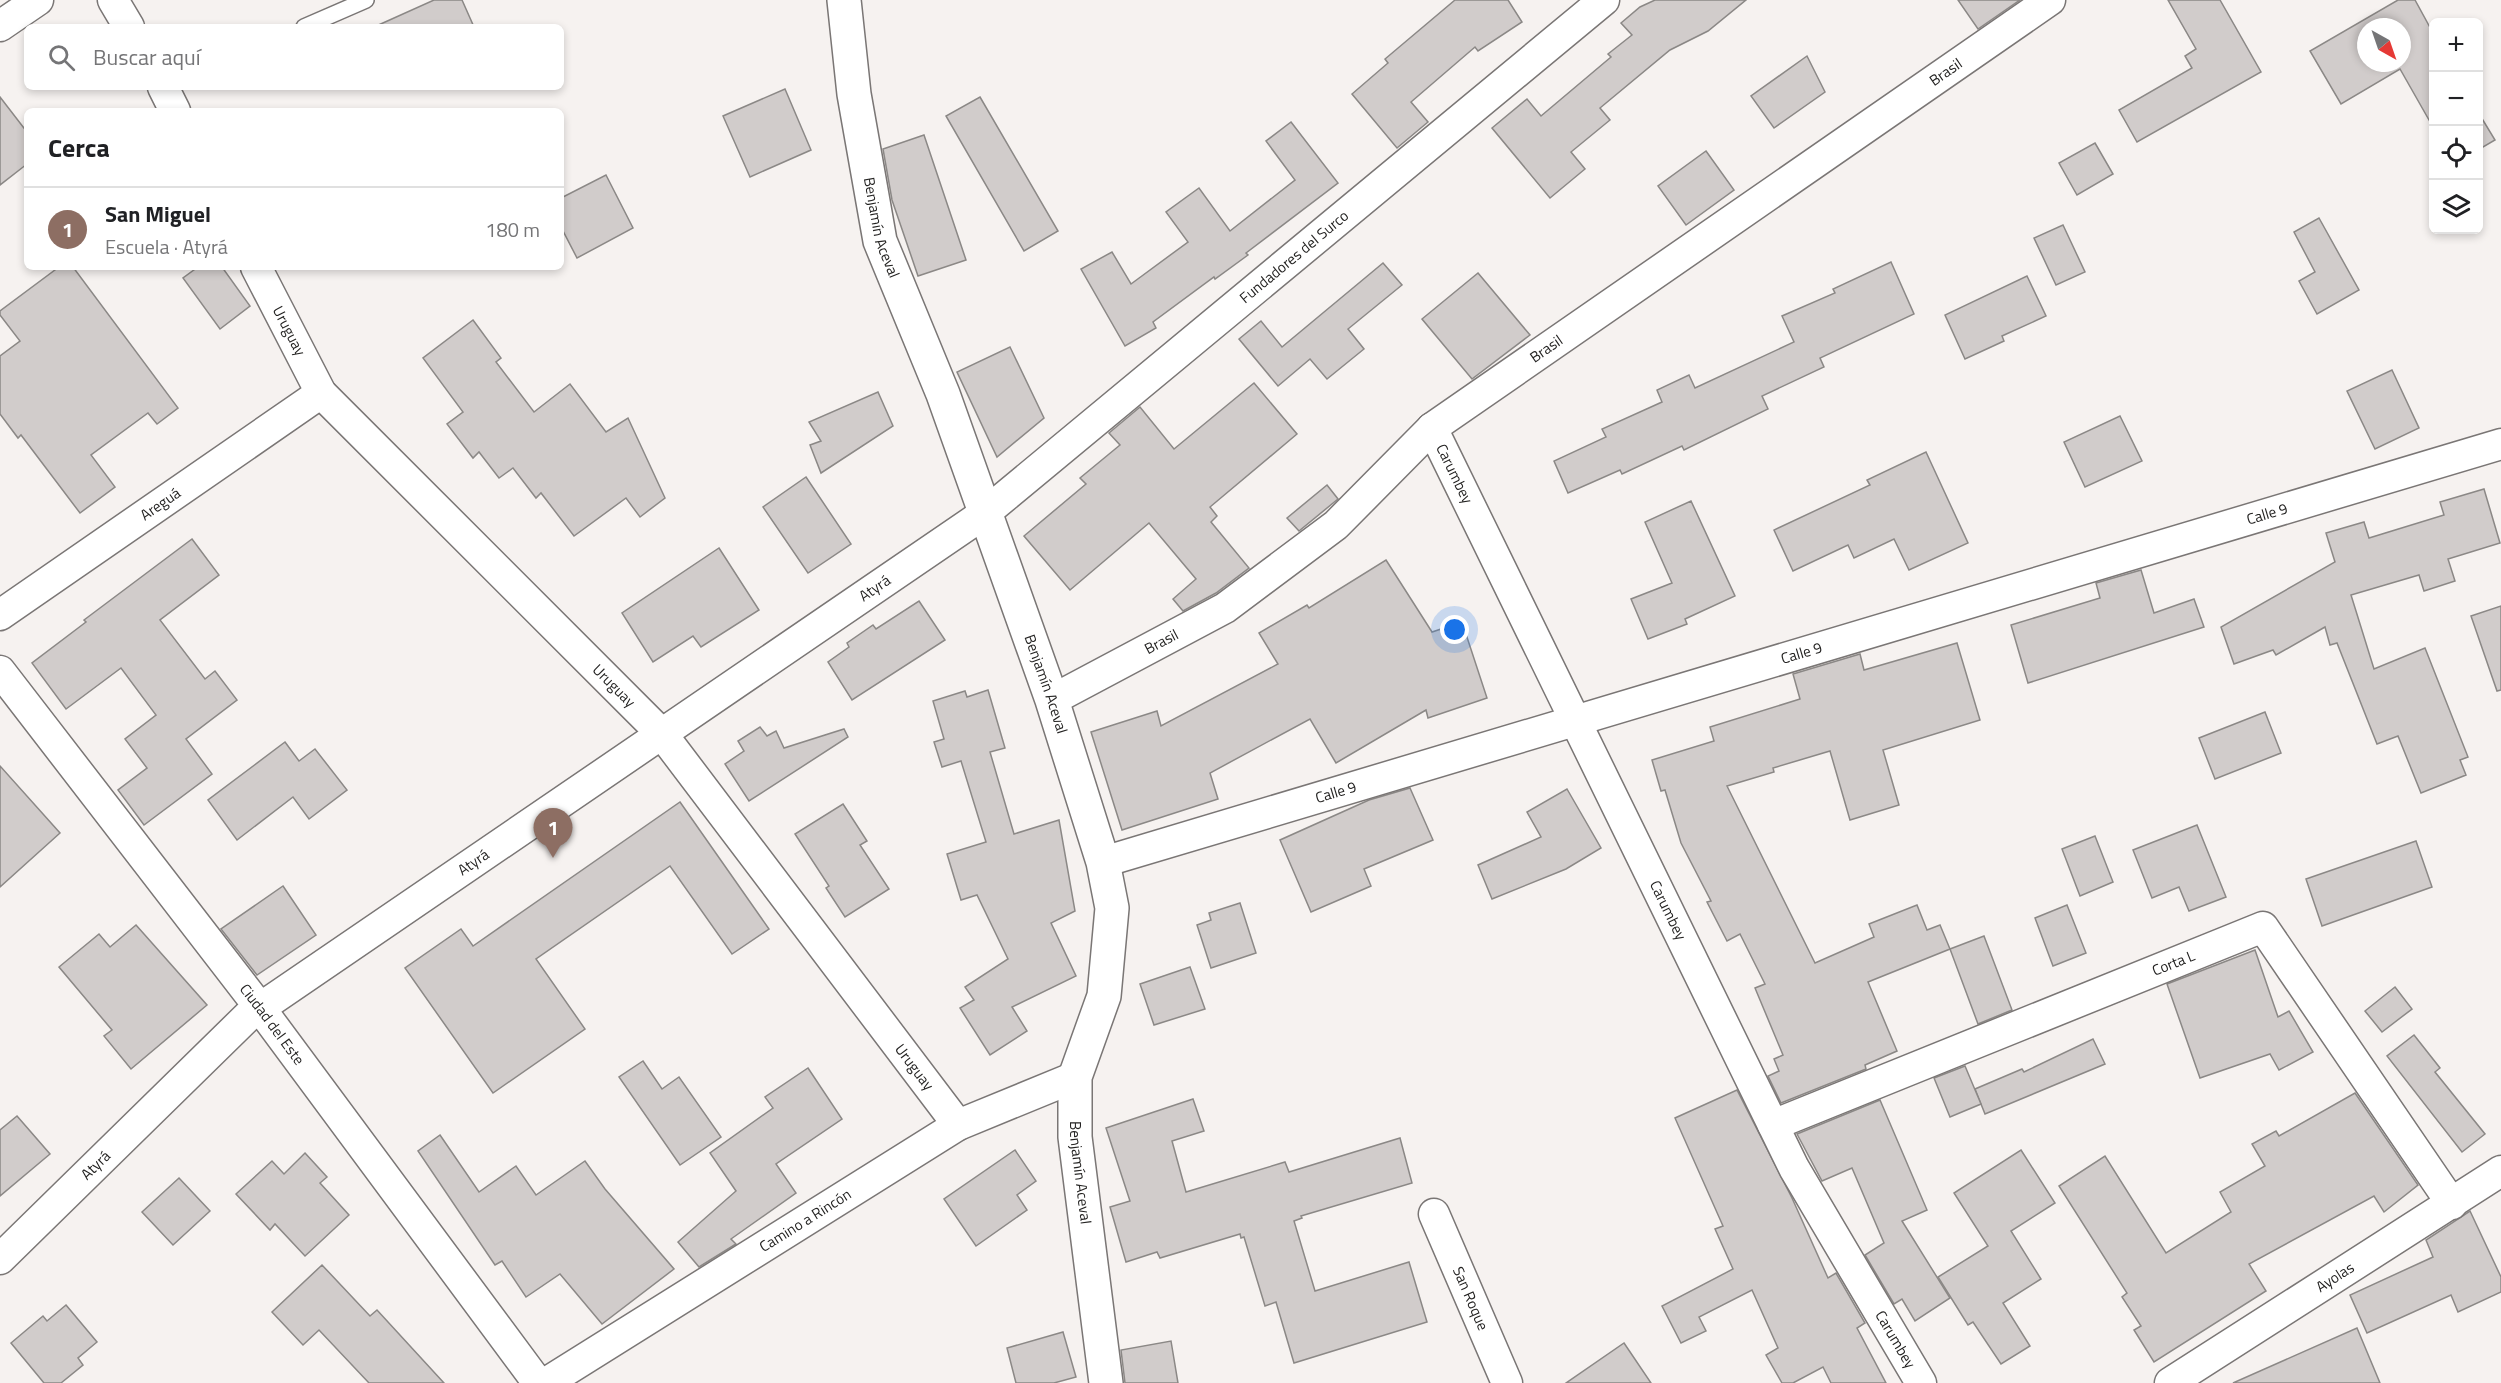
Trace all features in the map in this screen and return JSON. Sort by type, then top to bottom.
[{"type":"street","points":[[0,26],[38,0]]},
{"type":"street","points":[[113,0],[127,24]]},
{"type":"street","name":"Benjamín Aceval","points":[[844,0],[854,94],[880,241],[943,394],[1052,700],[1103,862],[1112,908],[1104,996],[1076,1077],[1075,1137],[1106,1383]]},
{"type":"street","name":"Fundadores del Surco","points":[[985,513],[1604,0]]},
{"type":"street","name":"Brasil","points":[[1052,700],[1225,608],[1336,525],[1432,428],[2050,0]]},
{"type":"street","name":"Uruguay","points":[[258,270],[321,393],[662,734],[958,1125]]},
{"type":"street","name":"Areguá","points":[[0,615],[321,393]]},
{"type":"street","name":"Carumbey","points":[[1432,428],[1794,1168],[1921,1383]]},
{"type":"street","name":"Calle 9","points":[[1103,862],[2501,444]]},
{"type":"street","name":"Atyrá","points":[[0,1259],[247,1017],[985,513]]},
{"type":"street","name":"Ciudad del Este","points":[[0,671],[260,1008],[538,1383]]},
{"type":"street","name":"Corta L","points":[[1773,1125],[2263,927],[2452,1204]]},
{"type":"street","name":"Camino a Rincón","points":[[546,1383],[958,1125],[1076,1077]]},
{"type":"street","name":"Ayolas","points":[[2170,1383],[2501,1171]]},
{"type":"street","name":"San Roque","points":[[1434,1214],[1507,1383]]},
{"type":"lane","points":[[311,24],[366,0]]},
{"type":"building","points":[[434,0],[462,0],[473,24],[381,24]]},
{"type":"building","points":[[1455,0],[1508,0],[1522,22],[1478,51],[1475,47],[1411,102],[1428,122],[1397,148],[1352,94],[1388,63],[1385,59]]},
{"type":"building","points":[[1655,0],[1746,0],[1708,31],[1670,50],[1600,108],[1610,120],[1571,152],[1585,169],[1550,198],[1492,128],[1527,99],[1541,116],[1611,57],[1608,54],[1632,35],[1621,23],[1640,7]]},
{"type":"building","points":[[1958,0],[2020,0],[1978,29]]},
{"type":"building","points":[[2168,0],[2220,0],[2261,72],[2137,142],[2119,110],[2192,68],[2185,56],[2196,49]]},
{"type":"building","points":[[2398,0],[2415,0],[2429,26],[2429,120],[2402,72],[2411,72],[2411,18],[2367,18]]},
{"type":"building","points":[[2357,24],[2357,72],[2395,72],[2341,104],[2310,51]]},
{"type":"building","points":[[1807,56],[1825,92],[1774,128],[1751,96]]},
{"type":"building","points":[[785,89],[811,150],[750,177],[723,116]]},
{"type":"building","points":[[0,97],[24,128],[24,166],[0,185]]},
{"type":"building","points":[[980,97],[1058,231],[1024,251],[946,116]]},
{"type":"building","points":[[2483,120],[2495,140],[2483,147]]},
{"type":"building","points":[[1291,122],[1338,183],[1246,253],[1248,255],[1153,322],[1156,328],[1125,346],[1081,269],[1112,252],[1131,284],[1188,242],[1166,212],[1199,188],[1230,231],[1295,180],[1266,141]]},
{"type":"building","points":[[924,135],[966,260],[918,276],[892,200],[883,149]]},
{"type":"building","points":[[2095,143],[2113,174],[2077,195],[2059,163]]},
{"type":"building","points":[[1706,151],[1734,190],[1686,225],[1658,186]]},
{"type":"building","points":[[606,175],[633,228],[577,258],[564,233],[564,196]]},
{"type":"building","points":[[2319,218],[2359,290],[2317,314],[2299,281],[2315,272],[2294,232]]},
{"type":"building","points":[[2063,225],[2085,272],[2056,285],[2034,238]]},
{"type":"building","points":[[1891,262],[1914,314],[1820,358],[1824,367],[1762,396],[1768,409],[1684,450],[1682,446],[1622,474],[1620,470],[1568,493],[1554,461],[1606,437],[1602,429],[1662,402],[1657,390],[1689,375],[1695,388],[1794,342],[1782,316],[1835,293],[1833,289]]},
{"type":"building","points":[[1383,263],[1402,285],[1348,329],[1364,349],[1327,379],[1310,359],[1278,386],[1239,339],[1261,321],[1282,347]]},
{"type":"building","points":[[55,270],[75,270],[178,408],[157,424],[148,413],[91,455],[115,487],[80,513],[21,435],[18,438],[0,414],[0,356],[20,341],[0,315],[0,311]]},
{"type":"building","points":[[194,270],[224,270],[250,306],[220,329],[183,278]]},
{"type":"building","points":[[1478,273],[1530,335],[1472,379],[1422,319]]},
{"type":"building","points":[[2027,276],[2046,316],[2002,336],[2004,341],[1965,359],[1945,315]]},
{"type":"building","points":[[473,320],[501,358],[496,362],[534,412],[570,384],[606,432],[628,418],[665,498],[640,517],[626,498],[574,536],[541,493],[536,498],[513,468],[499,478],[479,452],[473,458],[447,424],[463,412],[423,358]]},
{"type":"building","points":[[1010,347],[1044,418],[997,457],[957,372]]},
{"type":"building","points":[[2392,370],[2419,428],[2375,449],[2347,391]]},
{"type":"building","points":[[1254,383],[1297,434],[1210,507],[1217,516],[1211,522],[1249,568],[1216,593],[1183,611],[1173,599],[1196,579],[1149,523],[1070,590],[1024,536],[1086,484],[1080,478],[1120,445],[1109,433],[1140,407],[1174,449]]},
{"type":"building","points":[[878,392],[893,426],[821,473],[810,445],[821,441],[809,422]]},
{"type":"building","points":[[2120,416],[2142,461],[2085,487],[2064,442]]},
{"type":"building","points":[[1926,452],[1968,543],[1909,570],[1894,539],[1854,558],[1848,545],[1793,571],[1774,530],[1870,485],[1867,480]]},
{"type":"building","points":[[806,477],[851,544],[808,573],[763,507]]},
{"type":"building","points":[[1327,485],[1338,499],[1299,531],[1287,518]]},
{"type":"building","points":[[2484,489],[2500,543],[2448,559],[2455,581],[2424,591],[2419,575],[2351,595],[2374,669],[2425,648],[2468,757],[2460,760],[2466,775],[2421,793],[2398,736],[2377,744],[2337,643],[2330,645],[2325,627],[2276,655],[2273,650],[2234,664],[2221,627],[2335,562],[2326,533],[2364,522],[2369,538],[2444,515],[2440,502]]},
{"type":"building","points":[[1691,501],[1735,596],[1685,619],[1687,624],[1648,639],[1631,599],[1672,583],[1645,522]]},
{"type":"building","points":[[192,539],[219,575],[160,620],[205,679],[215,671],[237,700],[186,739],[212,774],[144,825],[118,790],[147,768],[125,739],[156,715],[121,668],[66,709],[32,663],[86,622],[84,620]]},
{"type":"building","points":[[719,548],[759,610],[701,647],[693,636],[653,662],[622,613]]},
{"type":"building","points":[[1386,560],[1432,632],[1462,622],[1487,698],[1428,718],[1426,710],[1336,763],[1310,719],[1210,773],[1218,799],[1122,830],[1091,732],[1157,711],[1161,726],[1278,664],[1259,633],[1307,605],[1309,608]]},
{"type":"building","points":[[2141,570],[2154,613],[2194,599],[2204,627],[2028,683],[2011,625],[2100,598],[2096,583]]},
{"type":"building","points":[[919,601],[945,640],[852,700],[828,662],[849,647],[847,643],[873,625],[876,629]]},
{"type":"building","points":[[2501,606],[2501,690],[2497,691],[2471,616]]},
{"type":"building","points":[[1957,643],[1980,720],[1883,750],[1899,805],[1850,820],[1830,751],[1773,768],[1774,772],[1727,786],[1815,963],[1874,937],[1869,924],[1917,905],[1927,930],[1940,925],[1950,949],[1868,982],[1897,1051],[1865,1065],[1866,1069],[1781,1103],[1768,1076],[1779,1071],[1774,1059],[1783,1055],[1755,988],[1765,984],[1740,934],[1727,941],[1707,902],[1711,901],[1681,843],[1665,790],[1661,791],[1652,760],[1714,741],[1710,727],[1800,699],[1793,674],[1860,654],[1864,670]]},
{"type":"building","points":[[988,690],[1005,748],[990,752],[1014,834],[1059,820],[1075,911],[1051,923],[1076,976],[1012,1007],[1027,1031],[990,1055],[960,1008],[974,1000],[965,987],[1008,959],[977,895],[961,900],[947,854],[986,842],[961,761],[942,767],[934,742],[944,739],[933,701],[965,691],[967,697]]},
{"type":"building","points":[[2265,712],[2281,753],[2215,779],[2199,738]]},
{"type":"building","points":[[760,727],[767,736],[776,731],[784,748],[844,729],[848,737],[749,801],[725,764],[744,751],[738,741]]},
{"type":"building","points":[[285,742],[299,761],[315,749],[347,790],[309,819],[293,797],[237,840],[208,800]]},
{"type":"building","points":[[0,766],[60,833],[0,887]]},
{"type":"building","points":[[1410,788],[1433,840],[1364,869],[1371,886],[1311,912],[1280,840],[1369,800]]},
{"type":"building","points":[[1567,789],[1601,848],[1566,869],[1492,899],[1478,865],[1541,837],[1527,812]]},
{"type":"building","points":[[680,802],[769,929],[732,954],[670,866],[536,959],[585,1029],[493,1093],[405,968],[461,929],[473,946]]},
{"type":"building","points":[[843,804],[867,841],[860,845],[889,889],[845,917],[826,888],[829,886],[795,834]]},
{"type":"building","points":[[2197,825],[2226,897],[2189,911],[2179,887],[2152,898],[2133,850]]},
{"type":"building","points":[[2095,836],[2113,882],[2080,896],[2062,849]]},
{"type":"building","points":[[2416,841],[2432,887],[2322,926],[2306,879]]},
{"type":"building","points":[[283,886],[316,935],[257,975],[221,929]]},
{"type":"building","points":[[1240,903],[1256,953],[1211,968],[1197,925],[1211,920],[1209,913]]},
{"type":"building","points":[[2067,905],[2086,953],[2053,966],[2035,918]]},
{"type":"building","points":[[136,925],[207,1005],[131,1069],[104,1036],[112,1030],[59,967],[99,934],[110,947]]},
{"type":"building","points":[[1984,936],[2012,1010],[1978,1024],[1950,949]]},
{"type":"building","points":[[2255,950],[2278,1017],[2289,1011],[2313,1052],[2279,1070],[2270,1054],[2200,1078],[2167,984]]},
{"type":"building","points":[[1190,967],[1205,1009],[1154,1025],[1140,984]]},
{"type":"building","points":[[2395,987],[2412,1009],[2382,1032],[2365,1011]]},
{"type":"building","points":[[2414,1035],[2440,1068],[2435,1072],[2485,1134],[2462,1152],[2387,1056]]},
{"type":"building","points":[[2093,1039],[2105,1064],[1985,1114],[1975,1089],[2022,1069],[2024,1072]]},
{"type":"building","points":[[643,1061],[662,1089],[679,1077],[721,1137],[680,1165],[619,1077]]},
{"type":"building","points":[[1965,1066],[1981,1104],[1950,1117],[1934,1078]]},
{"type":"building","points":[[808,1068],[842,1119],[776,1164],[796,1193],[731,1239],[736,1244],[699,1267],[678,1242],[736,1191],[710,1153],[773,1108],[765,1097]]},
{"type":"building","points":[[1737,1090],[1792,1198],[1828,1278],[1836,1273],[1865,1323],[1857,1328],[1886,1383],[1831,1383],[1823,1367],[1793,1383],[1782,1383],[1766,1355],[1778,1348],[1752,1290],[1699,1317],[1706,1331],[1681,1343],[1662,1306],[1733,1269],[1715,1229],[1723,1226],[1675,1118]]},
{"type":"building","points":[[2355,1093],[2418,1185],[2384,1212],[2374,1196],[2249,1264],[2266,1291],[2154,1362],[2134,1330],[2141,1326],[2122,1297],[2127,1293],[2059,1186],[2105,1156],[2166,1253],[2231,1212],[2220,1192],[2265,1166],[2252,1144],[2276,1131],[2279,1136]]},
{"type":"building","points":[[1193,1099],[1204,1131],[1172,1141],[1186,1192],[1285,1162],[1289,1172],[1400,1138],[1412,1183],[1301,1216],[1302,1218],[1294,1221],[1315,1291],[1409,1262],[1427,1322],[1294,1363],[1276,1302],[1265,1306],[1244,1237],[1241,1238],[1240,1234],[1160,1258],[1157,1252],[1126,1262],[1110,1207],[1130,1201],[1106,1128]]},
{"type":"building","points":[[1880,1100],[1927,1210],[1902,1221],[1950,1298],[1915,1321],[1902,1299],[1894,1304],[1865,1255],[1884,1243],[1852,1168],[1822,1181],[1797,1134]]},
{"type":"building","points":[[17,1116],[50,1154],[0,1196],[0,1130]]},
{"type":"building","points":[[440,1135],[479,1192],[516,1166],[536,1195],[585,1161],[605,1189],[674,1269],[602,1324],[560,1274],[526,1297],[502,1261],[495,1265],[418,1151]]},
{"type":"building","points":[[1015,1150],[1036,1181],[1017,1195],[1027,1210],[976,1246],[944,1199]]},
{"type":"building","points":[[2021,1150],[2055,1203],[2011,1231],[2041,1279],[2003,1303],[2030,1346],[2001,1364],[1973,1322],[1968,1325],[1938,1277],[1988,1246],[1954,1193]]},
{"type":"building","points":[[305,1153],[327,1177],[320,1183],[349,1215],[305,1256],[275,1224],[270,1230],[236,1194],[272,1161],[284,1174]]},
{"type":"building","points":[[179,1178],[210,1211],[173,1245],[142,1212]]},
{"type":"building","points":[[2470,1211],[2501,1277],[2501,1292],[2458,1312],[2451,1295],[2367,1333],[2350,1295],[2433,1257],[2426,1240]]},
{"type":"building","points":[[322,1265],[370,1316],[377,1310],[444,1383],[369,1383],[319,1330],[303,1345],[272,1312]]},
{"type":"building","points":[[66,1305],[97,1342],[78,1358],[83,1365],[61,1383],[44,1383],[11,1343],[43,1316],[47,1321]]},
{"type":"building","points":[[2357,1328],[2380,1383],[2233,1383]]},
{"type":"building","points":[[1063,1332],[1076,1377],[1054,1383],[1016,1383],[1007,1348]]},
{"type":"building","points":[[1171,1341],[1178,1383],[1125,1383],[1121,1350]]},
{"type":"building","points":[[1624,1343],[1651,1383],[1566,1383]]},
{"type":"place","name":"San Miguel","points":[[553,858]]}]
